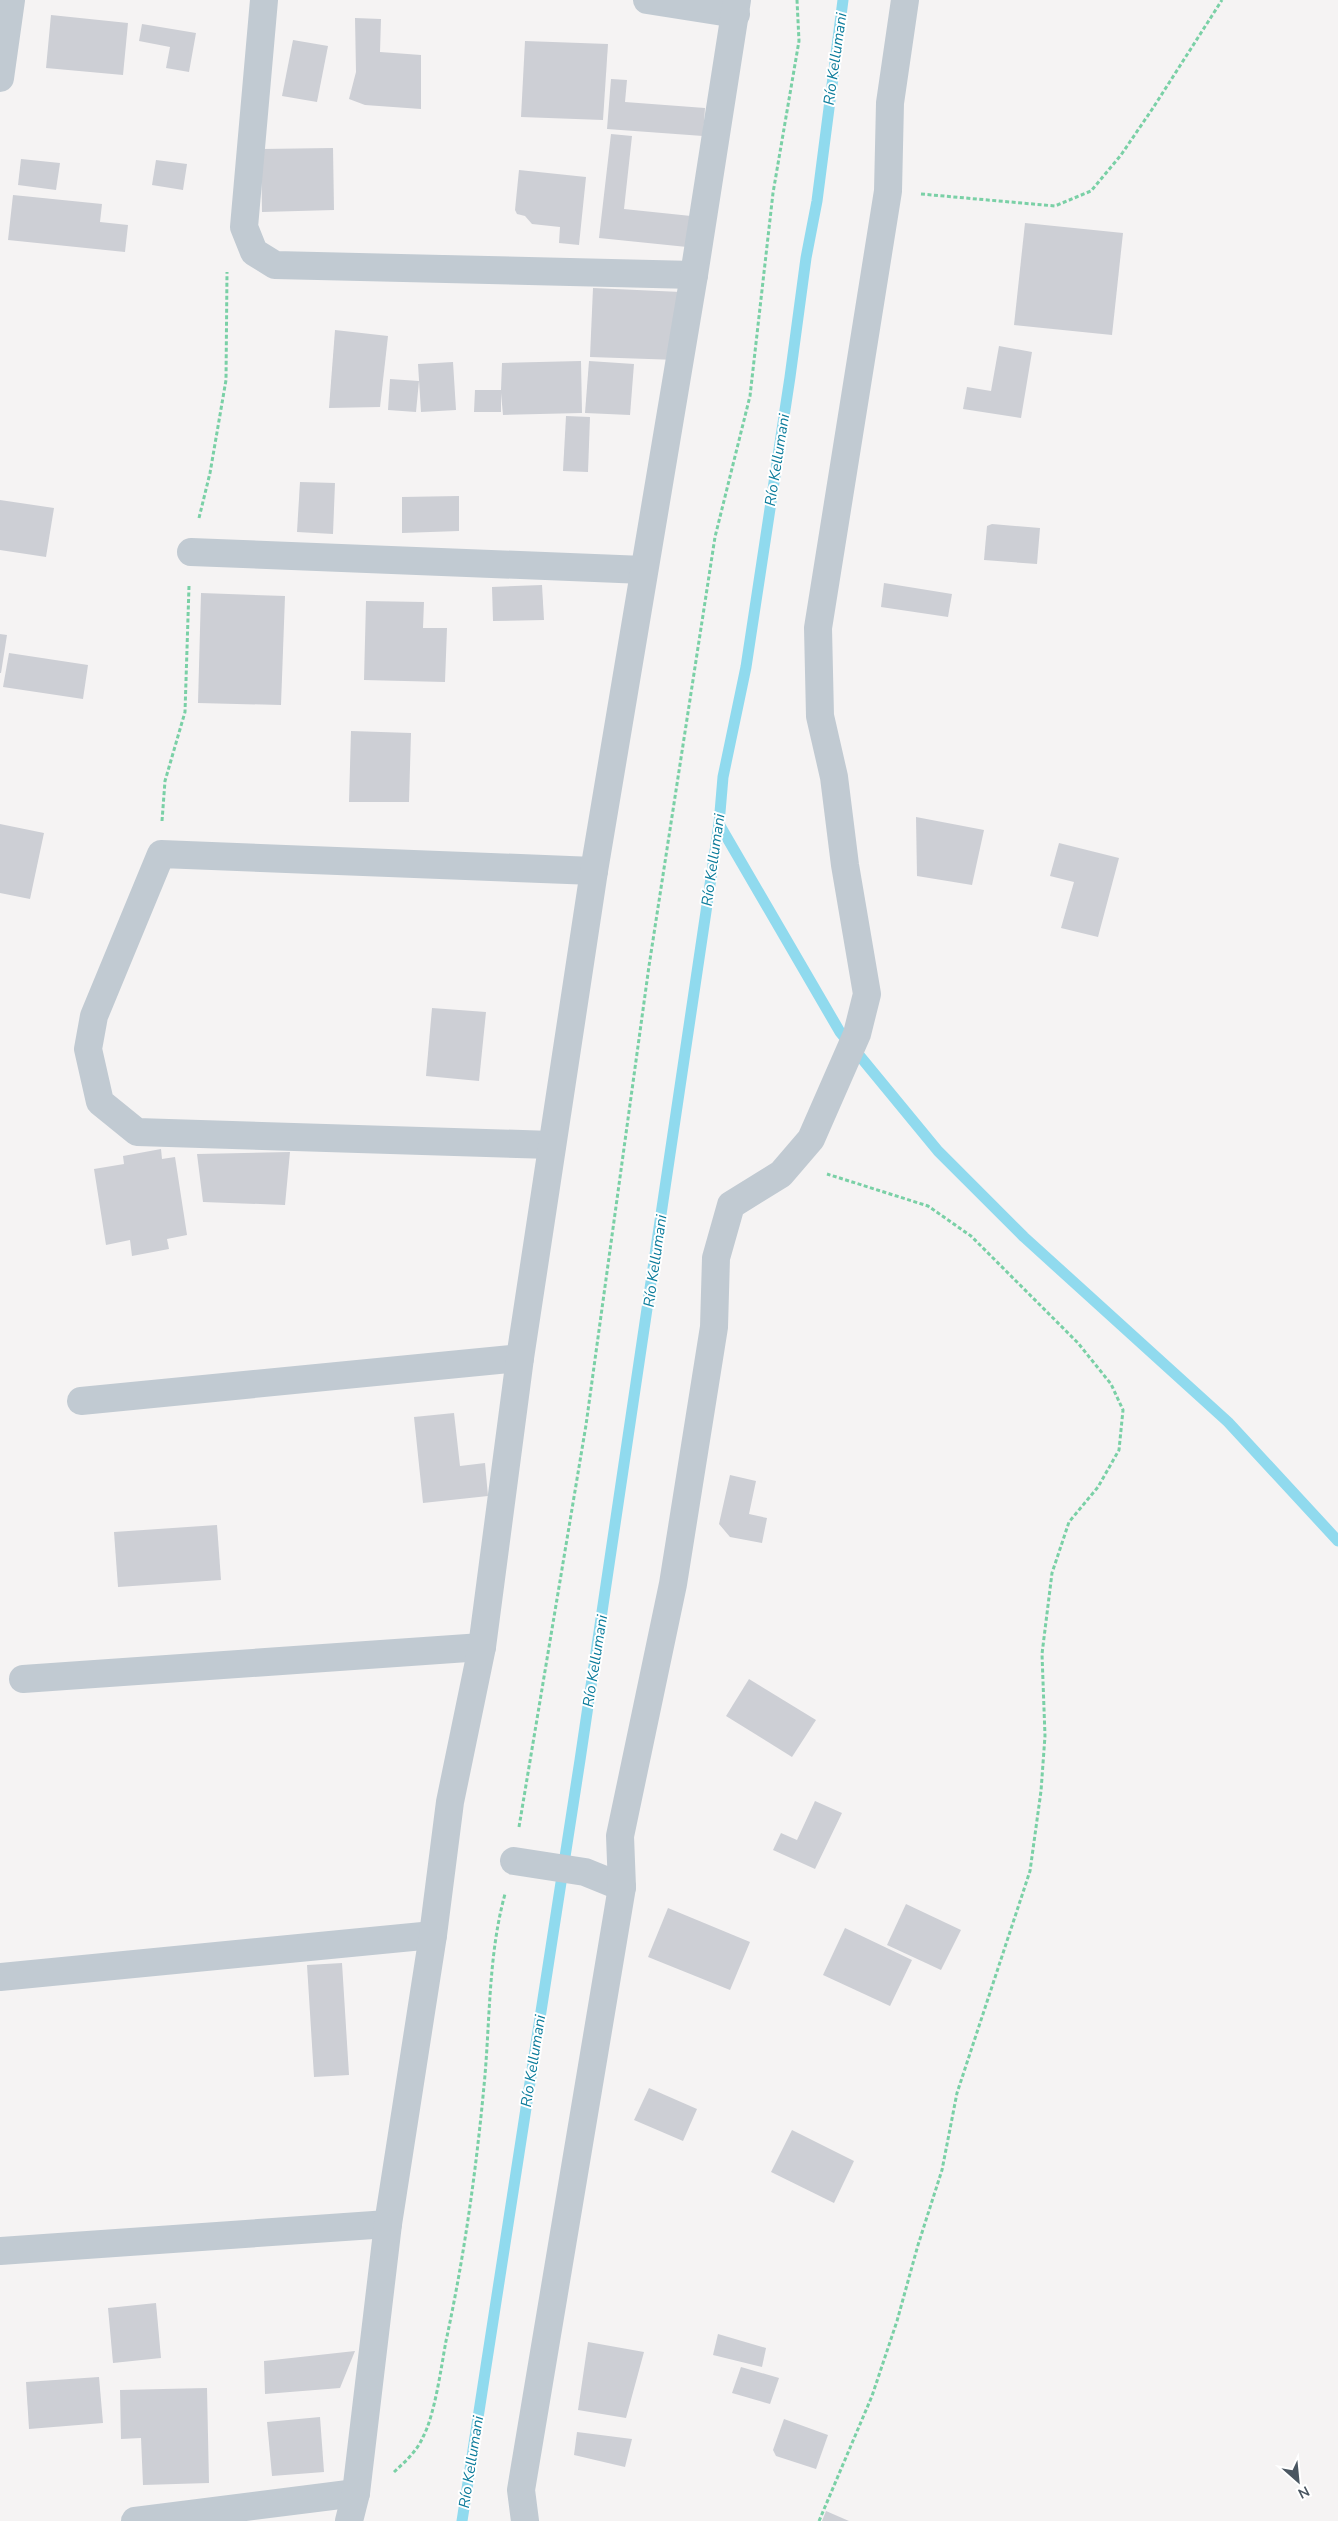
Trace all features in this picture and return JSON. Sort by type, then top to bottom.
[{"type":"street","points":[[0,78],[10,0]]},
{"type":"street","points":[[264,0],[244,226],[254,252],[276,265],[694,275]]},
{"type":"street","points":[[348,2521],[356,2493],[388,2224],[433,1935],[450,1802],[482,1647],[520,1358],[594,871],[694,275],[736,7],[647,0]]},
{"type":"street","points":[[525,2521],[522,2490],[622,1887],[620,1836],[673,1584],[700,1424],[714,1327],[716,1258],[731,1205],[781,1174],[811,1139],[857,1034],[867,994],[845,865],[834,777],[820,716],[818,628],[888,191],[890,103],[905,0]]},
{"type":"street","points":[[191,552],[644,570]]},
{"type":"street","points":[[552,1145],[137,1132],[100,1102],[88,1049],[94,1016],[161,854],[594,871]]},
{"type":"street","points":[[81,1401],[520,1358]]},
{"type":"street","points":[[22,1679],[482,1647]]},
{"type":"street","points":[[514,1861],[585,1872],[622,1887]]},
{"type":"street","points":[[0,1977],[433,1935]]},
{"type":"street","points":[[0,2251],[388,2224]]},
{"type":"street","points":[[136,2521],[356,2493]]},
{"type":"path","points":[[356,2493],[378,2487],[407,2461],[423,2437],[435,2397],[455,2303],[471,2205],[485,2076],[494,1962],[502,1906],[514,1861],[586,1425],[649,966],[715,536],[750,396],[773,193],[800,41],[797,0]]},
{"type":"path","points":[[888,191],[1055,206],[1091,192],[1137,132],[1222,0]]},
{"type":"path","points":[[161,854],[165,781],[185,712],[191,552],[210,473],[226,380],[227,272],[254,252]]},
{"type":"path","points":[[795,1158],[835,1177],[928,1206],[972,1236],[1078,1343],[1111,1384],[1123,1410],[1119,1450],[1098,1487],[1069,1522],[1052,1573],[1042,1654],[1044,1736],[1041,1791],[1030,1871],[957,2093],[942,2170],[894,2330],[868,2405],[820,2521]]},
{"type":"building","points":[[51,15],[128,23],[123,75],[46,68]]},
{"type":"building","points":[[355,18],[381,19],[380,52],[421,55],[421,109],[365,105],[349,99],[356,72]]},
{"type":"building","points":[[142,24],[196,33],[189,72],[166,68],[170,47],[139,41]]},
{"type":"building","points":[[293,40],[328,46],[317,102],[282,96]]},
{"type":"building","points":[[525,41],[608,44],[603,120],[521,117]]},
{"type":"building","points":[[611,79],[627,80],[625,102],[705,108],[703,136],[607,129]]},
{"type":"building","points":[[611,134],[632,136],[624,209],[691,216],[687,247],[599,238]]},
{"type":"building","points":[[333,148],[334,210],[262,212],[261,149]]},
{"type":"building","points":[[21,159],[60,163],[56,190],[18,185]]},
{"type":"building","points":[[156,160],[187,164],[183,190],[152,185]]},
{"type":"building","points":[[519,170],[586,177],[579,245],[559,243],[560,227],[532,224],[525,216],[517,214],[515,210]]},
{"type":"building","points":[[13,195],[102,204],[100,222],[128,225],[125,252],[8,240]]},
{"type":"building","points":[[1025,223],[1123,233],[1112,335],[1014,325]]},
{"type":"building","points":[[593,288],[681,292],[678,360],[590,357]]},
{"type":"building","points":[[335,330],[388,336],[380,407],[329,408]]},
{"type":"building","points":[[999,346],[1032,352],[1021,418],[963,409],[967,387],[991,391]]},
{"type":"building","points":[[581,361],[582,413],[503,415],[501,393],[501,412],[474,412],[475,390],[501,390],[502,363]]},
{"type":"building","points":[[589,361],[634,364],[630,415],[585,413]]},
{"type":"building","points":[[453,362],[456,410],[421,412],[418,364]]},
{"type":"building","points":[[390,379],[419,381],[416,412],[388,410]]},
{"type":"building","points":[[566,416],[590,417],[588,472],[563,471]]},
{"type":"building","points":[[300,482],[335,483],[333,534],[297,532]]},
{"type":"building","points":[[459,496],[459,531],[402,533],[402,497]]},
{"type":"building","points":[[0,500],[54,508],[46,557],[0,550]]},
{"type":"building","points":[[992,524],[1040,528],[1037,564],[984,560],[987,526]]},
{"type":"building","points":[[884,583],[952,594],[948,617],[881,607]]},
{"type":"building","points":[[542,585],[544,620],[493,621],[492,587]]},
{"type":"building","points":[[201,593],[285,596],[281,705],[198,703]]},
{"type":"building","points":[[366,601],[424,602],[423,628],[447,628],[445,682],[364,680]]},
{"type":"building","points":[[0,634],[7,635],[1,673],[0,673]]},
{"type":"building","points":[[9,653],[88,665],[83,699],[3,687]]},
{"type":"building","points":[[351,731],[411,733],[409,802],[349,802]]},
{"type":"building","points":[[916,817],[984,830],[972,885],[917,876]]},
{"type":"building","points":[[0,824],[44,833],[30,899],[0,893]]},
{"type":"building","points":[[1059,843],[1119,858],[1098,937],[1061,928],[1074,882],[1050,876]]},
{"type":"building","points":[[432,1008],[486,1012],[479,1081],[426,1076]]},
{"type":"building","points":[[161,1149],[162,1159],[175,1157],[187,1235],[167,1239],[169,1249],[132,1256],[130,1240],[106,1245],[94,1169],[124,1164],[123,1156]]},
{"type":"building","points":[[290,1152],[285,1205],[203,1202],[197,1154]]},
{"type":"building","points":[[454,1413],[460,1466],[485,1463],[488,1496],[423,1503],[414,1417]]},
{"type":"building","points":[[730,1475],[756,1481],[749,1514],[767,1518],[762,1543],[730,1537],[719,1524]]},
{"type":"building","points":[[217,1525],[221,1580],[118,1587],[114,1532]]},
{"type":"building","points":[[749,1679],[816,1720],[792,1757],[726,1716]]},
{"type":"building","points":[[815,1801],[842,1813],[815,1869],[773,1850],[781,1833],[797,1840]]},
{"type":"building","points":[[906,1904],[961,1930],[941,1970],[887,1945]]},
{"type":"building","points":[[668,1908],[750,1942],[730,1990],[648,1957]]},
{"type":"building","points":[[845,1928],[912,1960],[890,2006],[823,1975]]},
{"type":"building","points":[[342,1963],[349,2075],[314,2077],[307,1965]]},
{"type":"building","points":[[649,2088],[697,2109],[683,2141],[634,2120]]},
{"type":"building","points":[[792,2130],[854,2161],[834,2203],[771,2172]]},
{"type":"building","points":[[156,2303],[161,2358],[113,2363],[108,2308]]},
{"type":"building","points":[[718,2334],[766,2348],[762,2367],[713,2355]]},
{"type":"building","points":[[588,2342],[644,2352],[626,2418],[578,2410]]},
{"type":"building","points":[[355,2351],[340,2388],[265,2394],[264,2361]]},
{"type":"building","points":[[741,2367],[779,2378],[770,2404],[732,2393]]},
{"type":"building","points":[[99,2377],[103,2423],[29,2429],[26,2382]]},
{"type":"building","points":[[207,2388],[209,2483],[143,2485],[141,2438],[121,2439],[120,2390]]},
{"type":"building","points":[[320,2417],[324,2472],[272,2476],[267,2422]]},
{"type":"building","points":[[784,2419],[828,2435],[816,2469],[776,2456],[773,2450]]},
{"type":"building","points":[[577,2432],[632,2439],[625,2467],[574,2455]]},
{"type":"building","points":[[826,2511],[849,2521],[822,2521]]},
{"type":"waterway","name":"Río Kellumani","points":[[462,2521],[580,1760],[719,824],[723,777],[746,667],[806,258],[817,201],[843,0]]},
{"type":"waterway","points":[[719,824],[840,1032],[938,1151],[1024,1237],[1228,1422],[1338,1541]]}]
